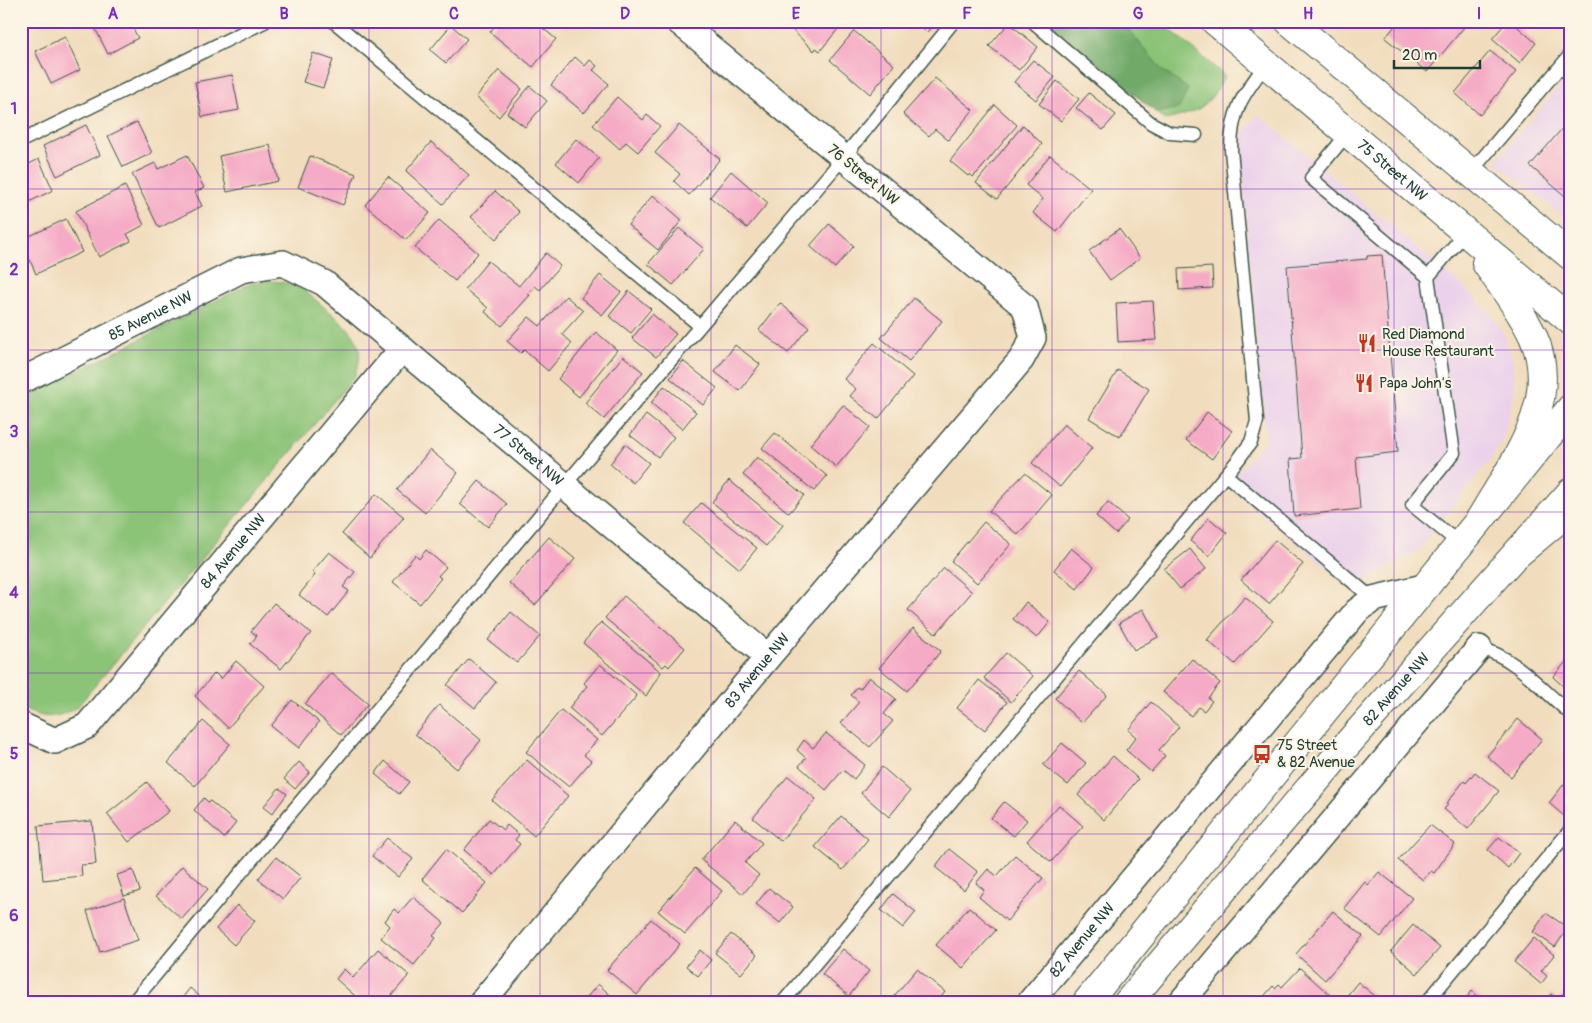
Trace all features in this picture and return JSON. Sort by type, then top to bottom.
[{"type":"main road","name":"75 Street NW","points":[[1215,21],[1571,321]]},
{"type":"main road","points":[[1295,23],[1470,173],[1571,256]]},
{"type":"main road","points":[[1465,233],[1520,312],[1534,338],[1542,364],[1543,394],[1530,434],[1479,520]]},
{"type":"main road","points":[[1087,1002],[1571,408]]},
{"type":"main road","name":"82 Avenue NW","points":[[1128,1002],[1343,749],[1571,492]]},
{"type":"main road","points":[[1516,555],[1571,509]]},
{"type":"street","name":"76 Street NW","points":[[678,21],[1025,307],[1033,338]]},
{"type":"street","name":"77 Street NW","points":[[284,263],[324,283],[768,657]]},
{"type":"street","name":"85 Avenue NW","points":[[21,381],[241,270],[284,263]]},
{"type":"street","name":"83 Avenue NW","points":[[482,1002],[768,657],[1021,360],[1033,338]]},
{"type":"street","name":"84 Avenue NW","points":[[21,725],[55,741],[87,726],[402,349]]},
{"type":"street","name":"82 Avenue NW","points":[[1030,1002],[1357,611],[1374,599],[1424,587]]},
{"type":"street","points":[[1181,1002],[1479,648]]},
{"type":"lane","points":[[21,141],[266,21]]},
{"type":"lane","points":[[333,21],[700,326]]},
{"type":"lane","points":[[133,1002],[564,486],[843,158],[954,21]]},
{"type":"lane","points":[[1032,21],[1151,123],[1170,133],[1196,135]]},
{"type":"lane","points":[[1470,173],[1571,54]]},
{"type":"lane","points":[[783,1002],[1226,475],[1251,442],[1258,421],[1231,150],[1231,128],[1242,96],[1266,64]]},
{"type":"lane","points":[[1560,67],[1571,76]]},
{"type":"lane","points":[[1348,133],[1311,178],[1428,277],[1454,453],[1412,505],[1460,544]]},
{"type":"lane","points":[[1428,277],[1465,233]]},
{"type":"lane","points":[[1226,475],[1374,599]]},
{"type":"lane","points":[[1479,648],[1498,654],[1510,661],[1571,714]]},
{"type":"lane","points":[[1427,1002],[1571,829]]},
{"type":"shaded area","points":[[1571,73],[1571,222],[1495,162]]},
{"type":"shaded area","points":[[1258,114],[1463,286],[1492,316],[1504,335],[1513,360],[1515,388],[1503,438],[1492,457],[1418,550],[1351,588],[1227,485],[1266,440],[1246,222],[1242,134]]},
{"type":"green space","points":[[1047,21],[1160,21],[1225,76],[1213,95],[1201,107],[1187,114],[1165,120]]},
{"type":"green space","points":[[1047,21],[1121,21],[1163,71],[1188,89],[1179,108],[1157,113]]},
{"type":"green space","points":[[262,281],[282,282],[299,288],[341,321],[354,336],[358,345],[358,365],[354,377],[77,707],[56,716],[42,716],[28,711],[21,707],[21,400],[247,285]]},
{"type":"building","points":[[102,21],[129,21],[138,38],[108,54],[94,26]]},
{"type":"building","points":[[499,21],[534,21],[556,39],[533,67],[490,32]]},
{"type":"building","points":[[783,21],[840,21],[843,23],[820,51],[816,48],[814,51]]},
{"type":"building","points":[[915,21],[936,21],[927,32]]},
{"type":"building","points":[[1399,21],[1460,21],[1465,26],[1427,72],[1385,38]]},
{"type":"building","points":[[1507,21],[1511,21],[1536,43],[1520,63],[1492,39]]},
{"type":"building","points":[[1541,21],[1554,21],[1548,27]]},
{"type":"building","points":[[1009,23],[1038,47],[1019,70],[989,46]]},
{"type":"building","points":[[451,25],[467,39],[446,63],[430,50]]},
{"type":"building","points":[[854,31],[894,65],[870,94],[830,60]]},
{"type":"building","points":[[65,37],[80,70],[51,84],[35,51]]},
{"type":"building","points":[[1490,51],[1516,72],[1480,115],[1455,93]]},
{"type":"building","points":[[313,53],[333,60],[323,88],[303,82]]},
{"type":"building","points":[[575,57],[585,66],[590,60],[597,66],[593,70],[609,84],[584,113],[551,85]]},
{"type":"building","points":[[1033,60],[1055,77],[1036,100],[1014,82]]},
{"type":"building","points":[[499,70],[522,89],[499,117],[476,97]]},
{"type":"building","points":[[232,75],[239,110],[202,117],[195,82]]},
{"type":"building","points":[[935,78],[973,110],[948,140],[935,129],[929,136],[903,114]]},
{"type":"building","points":[[1057,81],[1079,99],[1061,121],[1039,104]]},
{"type":"building","points":[[530,86],[547,101],[525,127],[507,113]]},
{"type":"building","points":[[1089,93],[1116,115],[1103,130],[1076,108]]},
{"type":"building","points":[[617,97],[643,120],[647,115],[660,126],[638,152],[626,142],[620,149],[593,125]]},
{"type":"building","points":[[995,105],[1017,125],[981,169],[973,177],[970,174],[968,176],[950,161]]},
{"type":"building","points":[[137,122],[152,153],[123,167],[108,136]]},
{"type":"building","points":[[1566,124],[1571,128],[1571,201],[1530,166]]},
{"type":"building","points":[[86,125],[100,155],[57,176],[43,146]]},
{"type":"building","points":[[679,125],[720,159],[689,195],[674,181],[680,174],[655,153]]},
{"type":"building","points":[[1023,125],[1042,144],[997,199],[976,183]]},
{"type":"building","points":[[576,139],[599,158],[579,183],[556,163]]},
{"type":"building","points":[[431,142],[469,175],[443,204],[406,171]]},
{"type":"building","points":[[270,145],[278,181],[227,192],[219,156]]},
{"type":"building","points":[[187,155],[204,188],[195,192],[202,206],[159,228],[132,174],[155,163],[158,169]]},
{"type":"building","points":[[1050,155],[1091,189],[1057,232],[1033,213],[1043,199],[1026,185]]},
{"type":"building","points":[[310,156],[356,174],[343,205],[298,187]]},
{"type":"building","points":[[39,159],[53,190],[21,206],[21,168]]},
{"type":"building","points":[[731,171],[768,203],[747,228],[710,197]]},
{"type":"building","points":[[388,177],[430,213],[406,240],[365,205]]},
{"type":"building","points":[[125,186],[144,225],[127,234],[131,241],[99,257],[76,211]]},
{"type":"building","points":[[495,191],[519,212],[496,239],[471,217]]},
{"type":"building","points":[[653,195],[682,220],[658,250],[628,225]]},
{"type":"building","points":[[66,219],[82,252],[36,274],[21,240]]},
{"type":"building","points":[[439,220],[478,253],[455,281],[415,248]]},
{"type":"building","points":[[829,224],[854,246],[835,268],[810,246]]},
{"type":"building","points":[[679,228],[704,249],[673,285],[648,264]]},
{"type":"building","points":[[1119,229],[1140,258],[1110,280],[1089,251]]},
{"type":"building","points":[[546,253],[560,266],[540,290],[535,286],[528,294],[530,295],[502,326],[485,312],[488,308],[465,289],[488,261],[519,286]]},
{"type":"building","points":[[1382,255],[1398,452],[1356,457],[1360,509],[1294,516],[1290,459],[1302,458],[1287,266],[1367,259],[1367,256]]},
{"type":"building","points":[[1212,267],[1213,288],[1179,290],[1178,269]]},
{"type":"building","points":[[600,275],[621,292],[602,315],[581,298]]},
{"type":"building","points":[[629,291],[651,309],[631,333],[609,316]]},
{"type":"building","points":[[566,296],[583,311],[562,334],[572,343],[548,371],[524,350],[521,353],[507,341],[529,317],[540,326]]},
{"type":"building","points":[[914,298],[942,321],[909,361],[881,338]]},
{"type":"building","points":[[1153,301],[1156,340],[1118,342],[1116,303]]},
{"type":"building","points":[[780,303],[809,327],[788,353],[759,330]]},
{"type":"building","points":[[652,314],[676,334],[656,357],[632,338]]},
{"type":"building","points":[[596,332],[617,350],[579,397],[558,379]]},
{"type":"building","points":[[874,343],[913,376],[878,419],[850,396],[856,389],[844,379]]},
{"type":"building","points":[[735,345],[760,364],[740,391],[715,372]]},
{"type":"building","points":[[623,356],[643,372],[604,419],[585,403]]},
{"type":"building","points":[[683,361],[717,388],[703,405],[670,378]]},
{"type":"building","points":[[1118,370],[1149,389],[1120,437],[1089,418]]},
{"type":"building","points":[[664,386],[696,412],[682,429],[651,403]]},
{"type":"building","points":[[843,405],[870,427],[836,467],[810,445]]},
{"type":"building","points":[[1207,412],[1232,431],[1212,459],[1186,440]]},
{"type":"building","points":[[646,415],[674,437],[658,457],[630,435]]},
{"type":"building","points":[[1064,424],[1092,448],[1060,487],[1032,463]]},
{"type":"building","points":[[775,433],[827,476],[814,491],[762,448]]},
{"type":"building","points":[[625,444],[649,463],[633,483],[610,464]]},
{"type":"building","points":[[430,450],[458,473],[425,513],[397,490]]},
{"type":"building","points":[[757,457],[804,495],[789,513],[743,475]]},
{"type":"building","points":[[1025,473],[1052,495],[1018,535],[989,511]]},
{"type":"building","points":[[729,480],[783,525],[766,546],[712,502]]},
{"type":"building","points":[[479,481],[507,504],[488,527],[460,504]]},
{"type":"building","points":[[376,494],[404,517],[370,558],[342,534]]},
{"type":"building","points":[[1108,502],[1128,520],[1116,534],[1096,516]]},
{"type":"building","points":[[701,503],[757,548],[740,569],[684,523]]},
{"type":"building","points":[[1209,518],[1227,533],[1209,556],[1190,541]]},
{"type":"building","points":[[984,522],[1011,544],[977,583],[951,561]]},
{"type":"building","points":[[549,537],[575,559],[535,605],[509,583]]},
{"type":"building","points":[[1275,540],[1303,564],[1269,604],[1241,580]]},
{"type":"building","points":[[1071,548],[1094,567],[1077,589],[1054,570]]},
{"type":"building","points":[[1190,549],[1206,569],[1180,589],[1164,569]]},
{"type":"building","points":[[426,550],[446,567],[438,576],[441,578],[420,604],[393,582],[415,555],[419,559]]},
{"type":"building","points":[[329,552],[355,572],[343,587],[349,591],[328,617],[299,595],[315,575],[312,572]]},
{"type":"building","points":[[944,568],[972,592],[936,634],[908,610]]},
{"type":"building","points":[[624,596],[685,648],[669,667],[666,664],[663,667],[605,618]]},
{"type":"building","points":[[1245,597],[1273,621],[1235,664],[1207,640]]},
{"type":"building","points":[[1026,602],[1050,622],[1037,638],[1013,619]]},
{"type":"building","points":[[274,603],[311,633],[281,669],[250,644],[257,636],[251,631]]},
{"type":"building","points":[[1143,609],[1158,637],[1134,650],[1119,623]]},
{"type":"building","points":[[511,612],[540,636],[517,663],[488,640]]},
{"type":"building","points":[[601,622],[661,672],[646,696],[583,643]]},
{"type":"building","points":[[913,628],[941,651],[907,691],[879,668]]},
{"type":"building","points":[[1006,653],[1033,676],[1011,702],[984,678]]},
{"type":"building","points":[[1571,656],[1571,693],[1553,677]]},
{"type":"building","points":[[469,659],[496,682],[475,708],[447,685]]},
{"type":"building","points":[[1192,659],[1220,683],[1208,698],[1212,701],[1204,711],[1199,707],[1191,716],[1163,692]]},
{"type":"building","points":[[236,661],[264,686],[228,728],[195,696],[215,673],[221,679]]},
{"type":"building","points":[[600,664],[637,696],[602,736],[569,708],[587,686],[584,683]]},
{"type":"building","points":[[1079,671],[1107,695],[1082,723],[1055,698]]},
{"type":"building","points":[[331,673],[368,704],[341,735],[305,704]]},
{"type":"building","points":[[869,677],[896,699],[884,714],[893,721],[870,747],[841,723],[859,702],[851,695],[857,687],[860,689]]},
{"type":"building","points":[[979,680],[1007,702],[985,730],[957,708]]},
{"type":"building","points":[[292,700],[319,722],[299,748],[271,726]]},
{"type":"building","points":[[1151,702],[1179,727],[1159,750],[1165,756],[1151,772],[1126,750],[1136,737],[1128,730]]},
{"type":"building","points":[[439,705],[481,740],[457,769],[415,734]]},
{"type":"building","points":[[561,710],[597,740],[584,755],[591,761],[569,787],[526,752]]},
{"type":"building","points":[[1518,719],[1542,739],[1511,777],[1487,756]]},
{"type":"building","points":[[203,721],[230,744],[195,786],[168,763]]},
{"type":"building","points":[[826,733],[865,765],[854,779],[843,770],[826,790],[799,766],[806,758],[797,750],[804,740],[813,748]]},
{"type":"building","points":[[1062,743],[1086,763],[1068,785],[1043,765]]},
{"type":"building","points":[[1113,756],[1138,779],[1104,820],[1078,795]]},
{"type":"building","points":[[527,760],[568,796],[534,836],[492,800]]},
{"type":"building","points":[[385,761],[409,782],[399,794],[375,774]]},
{"type":"building","points":[[299,762],[310,772],[295,789],[284,779]]},
{"type":"building","points":[[882,767],[910,791],[889,817],[861,793]]},
{"type":"building","points":[[1475,772],[1499,791],[1468,829],[1444,809],[1464,781],[1466,783]]},
{"type":"building","points":[[788,776],[816,799],[781,841],[753,818]]},
{"type":"building","points":[[1568,779],[1571,781],[1571,807],[1564,816],[1549,803]]},
{"type":"building","points":[[147,782],[169,811],[129,842],[107,814]]},
{"type":"building","points":[[279,788],[287,794],[272,814],[263,807]]},
{"type":"building","points":[[204,798],[236,823],[224,838],[194,810]]},
{"type":"building","points":[[1004,802],[1027,820],[1014,836],[991,818]]},
{"type":"building","points":[[1059,805],[1083,826],[1051,862],[1027,841]]},
{"type":"building","points":[[841,816],[868,839],[843,870],[815,847]]},
{"type":"building","points":[[489,819],[503,830],[507,825],[519,835],[515,840],[520,844],[494,875],[464,850]]},
{"type":"building","points":[[735,820],[762,843],[745,863],[759,875],[743,894],[701,860]]},
{"type":"building","points":[[92,821],[96,864],[81,865],[82,876],[43,880],[38,826]]},
{"type":"building","points":[[1430,825],[1455,844],[1434,873],[1431,871],[1423,880],[1398,860]]},
{"type":"building","points":[[1499,837],[1519,853],[1508,868],[1488,850]]},
{"type":"building","points":[[387,838],[413,859],[398,877],[372,856]]},
{"type":"building","points":[[446,849],[487,883],[462,913],[422,879]]},
{"type":"building","points":[[949,849],[978,872],[964,890],[935,867]]},
{"type":"building","points":[[1015,855],[1043,878],[1007,921],[979,897],[984,890],[976,883],[988,869],[997,876]]},
{"type":"building","points":[[276,857],[301,877],[283,899],[258,879]]},
{"type":"building","points":[[182,866],[208,889],[182,919],[156,896]]},
{"type":"building","points":[[695,868],[722,891],[685,934],[658,911]]},
{"type":"building","points":[[133,870],[140,891],[124,896],[117,875]]},
{"type":"building","points":[[1379,872],[1412,898],[1381,937],[1344,908],[1365,882],[1368,885]]},
{"type":"building","points":[[769,888],[793,907],[780,923],[756,904]]},
{"type":"building","points":[[893,894],[916,912],[903,928],[881,910]]},
{"type":"building","points":[[413,897],[444,923],[433,936],[436,938],[414,965],[381,938],[390,926],[385,921],[394,909],[399,913]]},
{"type":"building","points":[[124,898],[138,940],[100,952],[87,911]]},
{"type":"building","points":[[237,905],[255,921],[234,945],[216,929]]},
{"type":"building","points":[[969,907],[996,930],[963,968],[936,945]]},
{"type":"building","points":[[1333,911],[1363,936],[1325,980],[1296,954]]},
{"type":"building","points":[[1546,913],[1568,928],[1555,947],[1533,932]]},
{"type":"building","points":[[651,919],[680,944],[637,995],[607,970]]},
{"type":"building","points":[[1413,925],[1440,948],[1417,974],[1391,951]]},
{"type":"building","points":[[731,934],[757,955],[741,974],[715,953]]},
{"type":"building","points":[[1534,938],[1554,955],[1541,971],[1547,976],[1541,984],[1514,962]]},
{"type":"building","points":[[378,949],[409,975],[386,1002],[362,1002],[336,979],[344,969],[353,978]]},
{"type":"building","points":[[843,949],[869,971],[849,996],[822,974]]},
{"type":"building","points":[[700,950],[711,960],[698,976],[686,966]]},
{"type":"building","points":[[1300,968],[1333,998],[1332,1002],[1259,1002],[1273,986],[1275,988],[1279,984],[1282,987]]},
{"type":"building","points":[[917,969],[945,992],[937,1002],[889,1002]]},
{"type":"building","points":[[1358,982],[1382,1002],[1349,1002],[1345,998]]},
{"type":"building","points":[[598,984],[618,1002],[583,1002]]},
{"type":"building","points":[[1571,985],[1571,1002],[1544,1002],[1551,994],[1558,1000]]},
{"type":"building","points":[[190,988],[206,1002],[179,1002]]},
{"type":"building","points":[[1472,991],[1484,1002],[1463,1002]]},
{"type":"place","name":"Red Diamond House Restaurant","points":[[1367,343]]},
{"type":"place","name":"Papa John's","points":[[1364,383]]},
{"type":"place","name":"75 Street & 82 Avenue","points":[[1262,754]]}]
